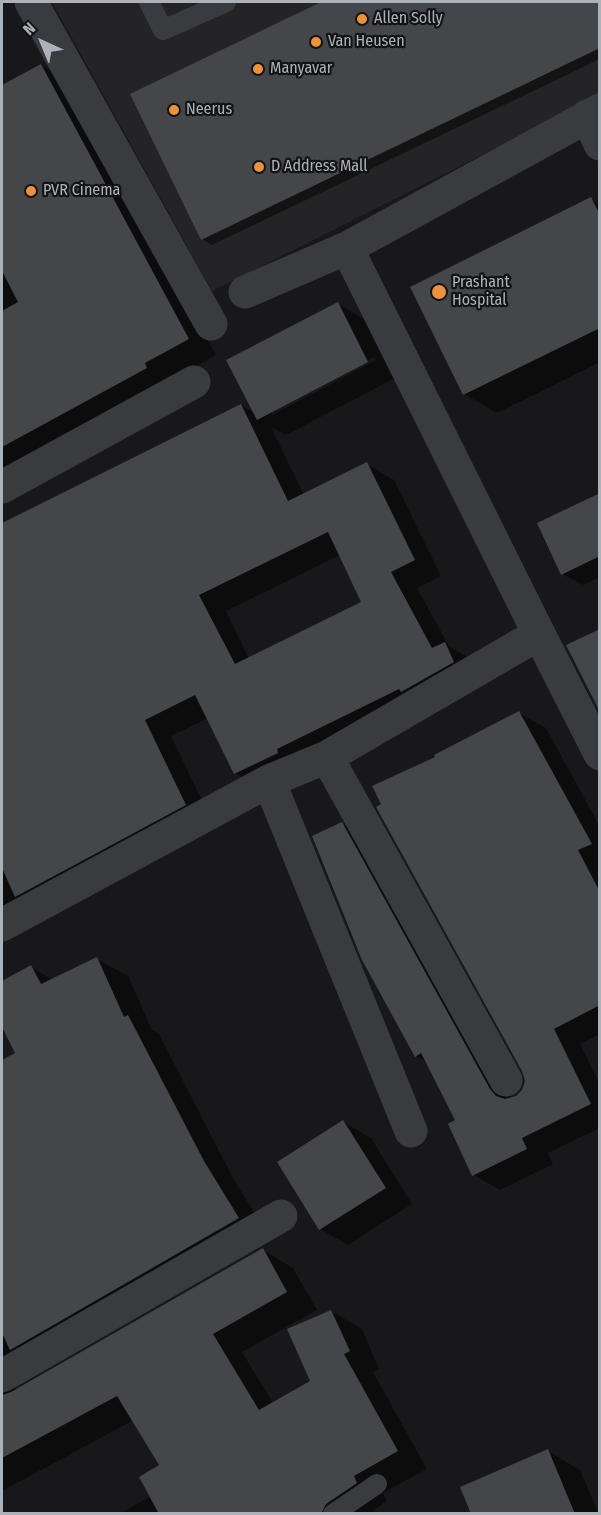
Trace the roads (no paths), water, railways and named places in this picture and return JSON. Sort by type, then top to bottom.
[{"type":"street","points":[[31,2],[211,324]]},
{"type":"street","points":[[245,292],[347,248],[595,124]]},
{"type":"street","points":[[347,248],[600,754]]},
{"type":"street","points":[[2,487],[194,382]]},
{"type":"street","points":[[2,925],[269,781],[327,757],[539,634]]},
{"type":"street","points":[[327,757],[506,1080]]},
{"type":"street","points":[[269,781],[411,1131]]},
{"type":"street","points":[[2,1376],[281,1216]]},
{"type":"lane","points":[[149,2],[163,30],[226,2]]},
{"type":"lane","points":[[333,1514],[378,1484]]},
{"type":"place","name":"Allen Solly","points":[[362,19]]},
{"type":"place","name":"Van Heusen","points":[[316,42]]},
{"type":"place","name":"Manyavar","points":[[258,69]]},
{"type":"place","name":"Neerus","points":[[174,110]]},
{"type":"place","name":"D Address Mall","points":[[259,167]]},
{"type":"place","name":"PVR Cinema","points":[[31,191]]},
{"type":"place","name":"Prashant Hospital","points":[[439,292]]}]
